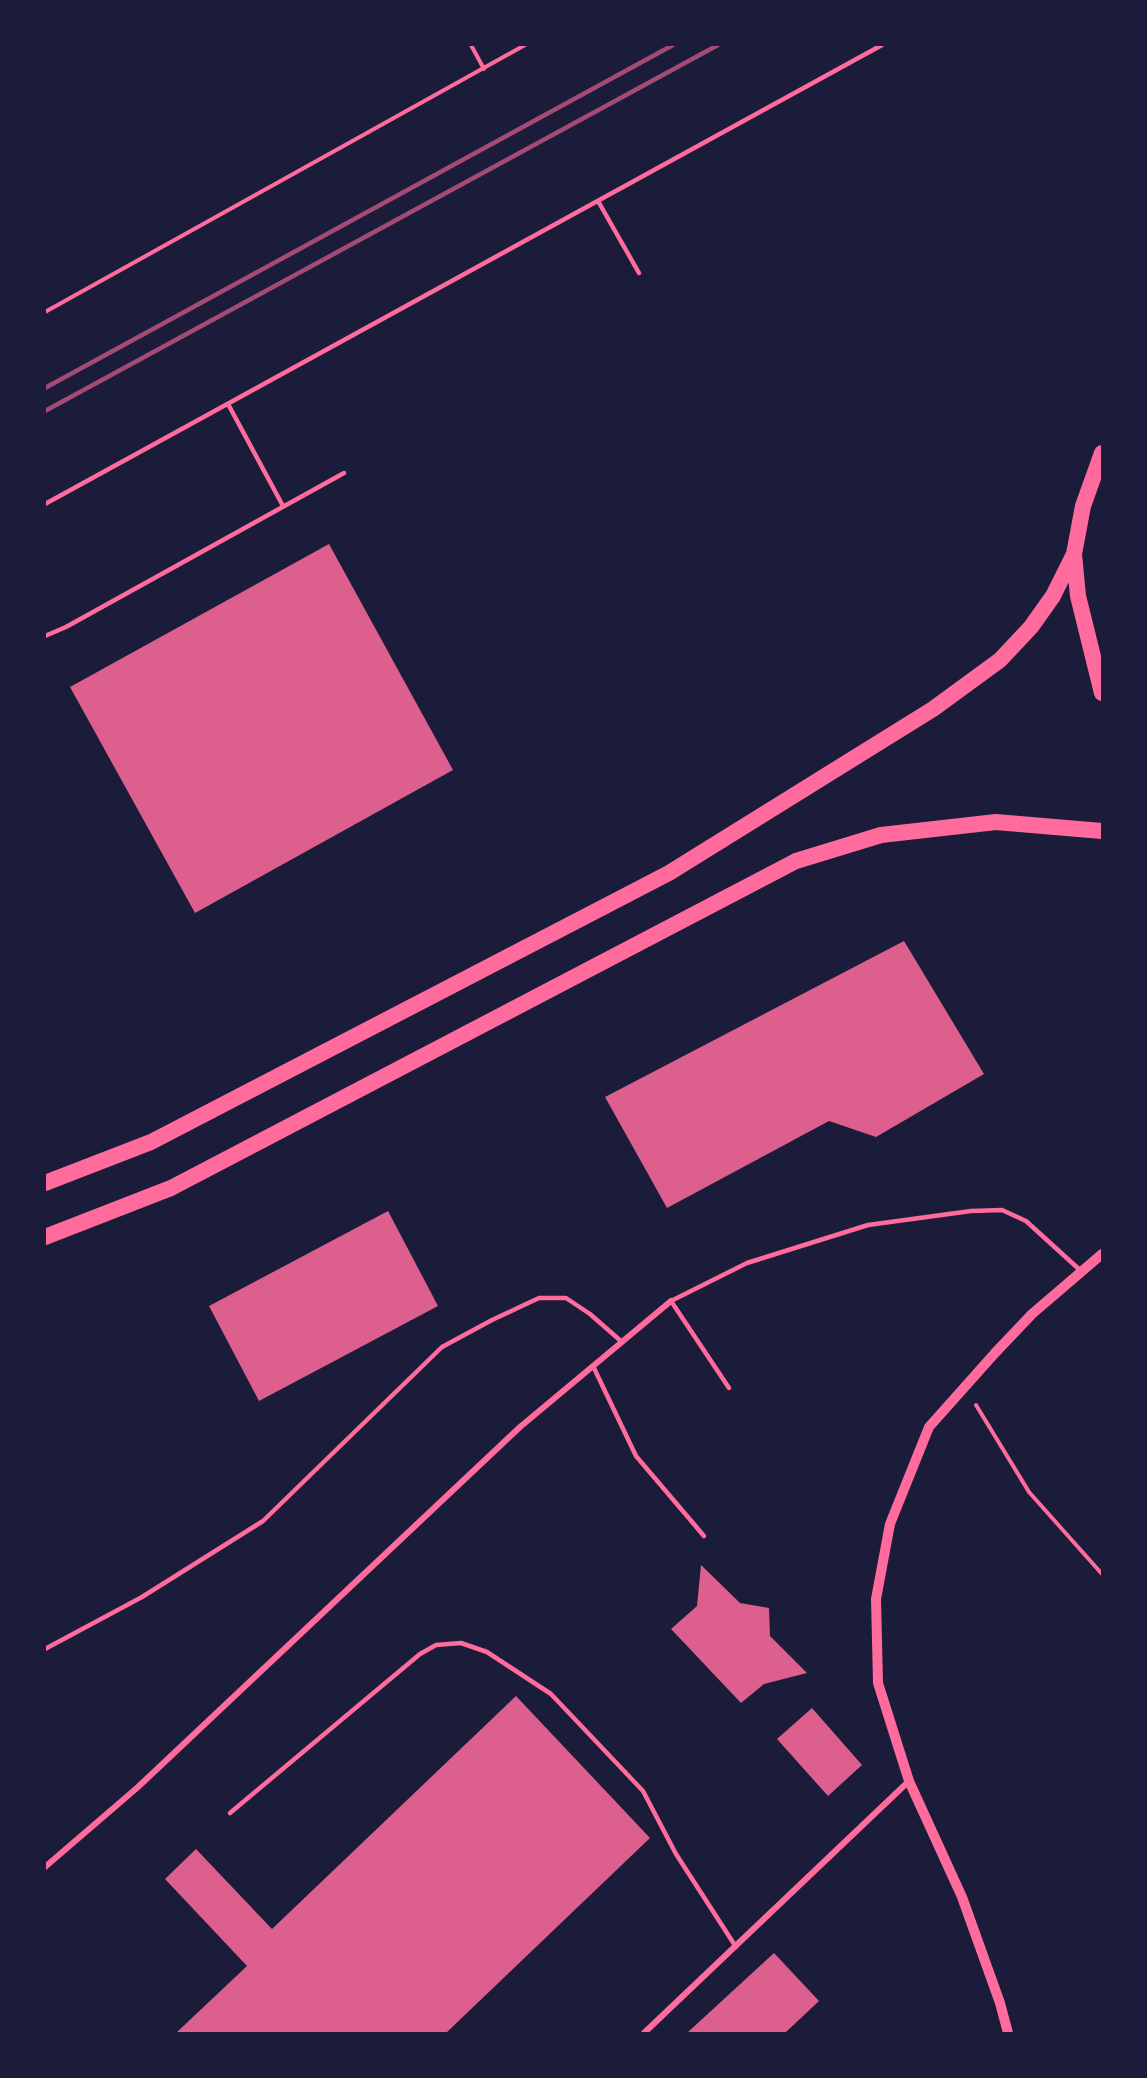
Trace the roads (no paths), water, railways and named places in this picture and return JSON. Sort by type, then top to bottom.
[{"type":"highway","points":[[45,1183],[151,1142],[678,867],[933,709],[1000,660],[1031,627],[1053,596],[1074,554],[1083,506],[1102,453]]},
{"type":"highway","points":[[1074,554],[1078,596],[1102,693]]},
{"type":"highway","points":[[45,1237],[171,1188],[796,861],[881,835],[996,822],[1102,831]]},
{"type":"street","points":[[1008,2033],[1000,2003],[963,1897],[909,1781],[878,1683],[876,1599],[890,1524],[929,1427],[1032,1314],[1102,1254]]},
{"type":"street","points":[[45,1867],[138,1787],[520,1427],[671,1301]]},
{"type":"street","points":[[644,2033],[909,1781]]},
{"type":"lane","points":[[45,504],[882,45]]},
{"type":"lane","points":[[598,201],[639,273]]},
{"type":"lane","points":[[228,404],[283,506]]},
{"type":"lane","points":[[45,636],[66,627],[344,473]]},
{"type":"lane","points":[[729,1388],[671,1301],[747,1263],[868,1225],[971,1211],[1002,1210],[1026,1221],[1081,1271]]},
{"type":"lane","points":[[45,1649],[142,1597],[263,1521],[442,1347],[492,1320],[539,1298],[566,1298],[590,1314],[622,1342]]},
{"type":"lane","points":[[593,1366],[636,1456],[704,1536]]},
{"type":"lane","points":[[230,1813],[420,1654],[436,1645],[461,1644],[487,1652],[551,1695],[643,1791],[676,1854],[736,1947]]},
{"type":"railway","points":[[45,388],[673,45]]},
{"type":"railway","points":[[45,411],[718,45]]}]
